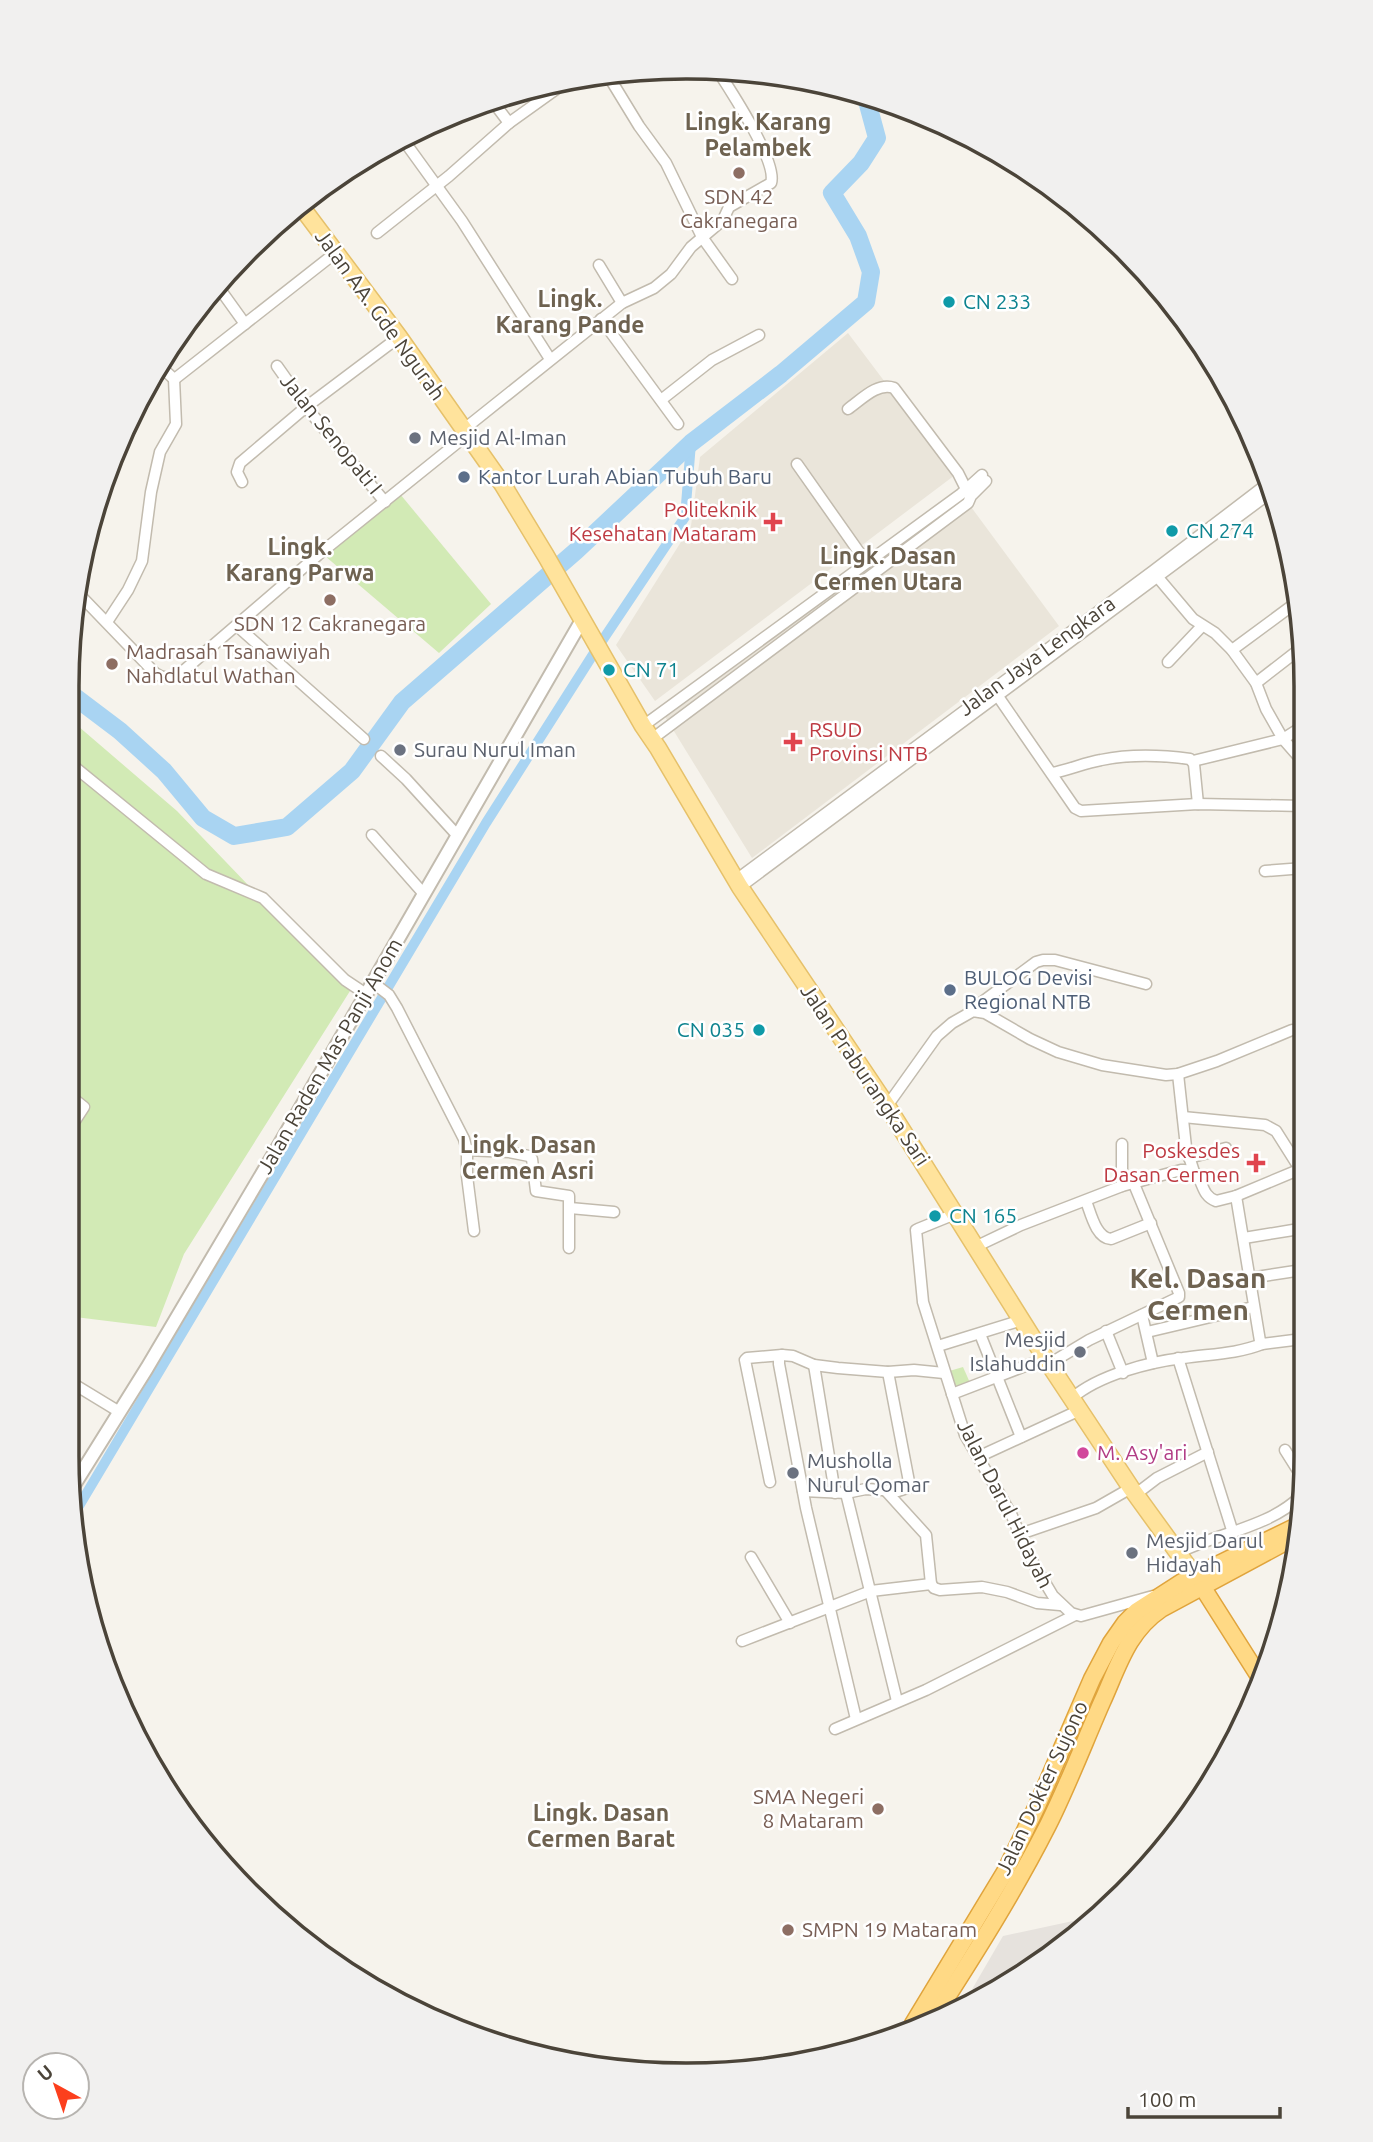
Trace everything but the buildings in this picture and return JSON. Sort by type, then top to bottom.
[{"type":"highway","points":[[940,2008],[997,1917],[1049,1822],[1131,1638],[1149,1617],[1198,1581],[1289,1530]]},
{"type":"highway","points":[[1198,1581],[1288,1539]]},
{"type":"highway","points":[[1198,1581],[1255,1670]]},
{"type":"highway","name":"Jalan Dokter Sujono","points":[[917,2018],[1004,1872],[1111,1643],[1137,1611],[1166,1592],[1198,1581]]},
{"type":"main road","name":"Jalan AA. Gde Ngurah","points":[[305,214],[398,337],[503,485],[551,566]]},
{"type":"main road","name":"Jalan Praburangka Sari","points":[[551,566],[738,884],[887,1106],[1047,1361],[1133,1491],[1198,1581]]},
{"type":"street","points":[[85,600],[150,668],[163,677],[176,676],[318,555],[385,502],[550,359],[622,303],[647,293],[662,282],[691,247],[723,220],[729,208],[744,197],[769,186],[773,180],[763,147],[723,80]]},
{"type":"street","points":[[613,83],[666,163],[702,237],[732,279]]},
{"type":"street","points":[[377,233],[437,186],[509,123],[549,94]]},
{"type":"street","points":[[498,109],[509,123]]},
{"type":"street","points":[[408,146],[484,255],[550,359]]},
{"type":"street","points":[[173,379],[334,254]]},
{"type":"street","points":[[599,265],[622,303]]},
{"type":"street","points":[[223,294],[245,324]]},
{"type":"street","points":[[601,319],[678,424]]},
{"type":"street","points":[[661,400],[712,360],[759,335]]},
{"type":"street","points":[[242,482],[237,471],[240,463],[306,407],[398,337]]},
{"type":"street","name":"Jalan Senopati I","points":[[276,366],[306,407],[385,502]]},
{"type":"street","points":[[107,622],[128,590],[142,561],[159,453],[176,424],[173,379],[166,372]]},
{"type":"street","points":[[648,732],[775,647],[968,503],[968,493],[958,473],[894,388],[881,387],[848,409]]},
{"type":"street","points":[[797,464],[866,562]]},
{"type":"street","points":[[648,732],[767,636],[866,562],[968,493],[984,478]]},
{"type":"street","name":"Jalan Jaya Lengkara","points":[[1155,574],[1261,489]]},
{"type":"street","name":"Jalan Jaya Lengkara","points":[[738,884],[995,691],[1264,497]]},
{"type":"street","points":[[882,551],[890,561]]},
{"type":"street","points":[[1155,574],[1189,615],[1232,650],[1256,683],[1266,709],[1283,739],[1294,752]]},
{"type":"street","points":[[1232,650],[1289,608]]},
{"type":"street","name":"Jalan Raden Mas Panji Anom","points":[[79,1475],[377,990],[423,893],[582,620]]},
{"type":"street","points":[[237,626],[364,738]]},
{"type":"street","points":[[1168,662],[1202,626]]},
{"type":"street","points":[[767,636],[775,647]]},
{"type":"street","points":[[1256,683],[1293,654]]},
{"type":"street","points":[[995,691],[1075,808],[1081,811],[1198,804],[1294,806]]},
{"type":"street","points":[[1052,773],[1088,762],[1114,758],[1153,755],[1193,761],[1283,739],[1294,732]]},
{"type":"street","points":[[381,756],[457,835]]},
{"type":"street","points":[[1193,761],[1198,804]]},
{"type":"street","points":[[79,771],[206,874],[262,898],[345,980],[377,990],[434,1077],[464,1139],[474,1231]]},
{"type":"street","points":[[372,835],[423,893]]},
{"type":"street","points":[[1265,871],[1294,868]]},
{"type":"street","points":[[887,1106],[937,1036],[1024,970],[1042,960],[1055,960],[1146,984]]},
{"type":"street","points":[[970,1012],[985,1013],[1030,1040],[1073,1057],[1117,1068],[1166,1075],[1178,1074],[1217,1061],[1292,1030]]},
{"type":"street","points":[[1178,1074],[1189,1157],[1206,1196],[1220,1201],[1294,1172]]},
{"type":"street","points":[[1183,1117],[1265,1125],[1276,1131],[1294,1157]]},
{"type":"street","points":[[1122,1144],[1122,1186]]},
{"type":"street","points":[[1189,1157],[1226,1148]]},
{"type":"street","points":[[467,1150],[529,1156],[532,1159],[536,1191],[568,1195],[569,1248]]},
{"type":"street","points":[[975,1247],[1021,1225],[1122,1186],[1181,1170],[1194,1172]]},
{"type":"street","points":[[952,1394],[997,1376],[1047,1361],[1176,1300],[1179,1296],[1134,1184]]},
{"type":"street","points":[[1236,1196],[1258,1338],[1262,1344]]},
{"type":"street","points":[[1086,1201],[1100,1235],[1105,1239],[1151,1223]]},
{"type":"street","points":[[570,1208],[614,1212]]},
{"type":"street","name":"Jalan Darul Hidayah","points":[[955,1214],[916,1230],[923,1303],[965,1436],[1012,1516],[1042,1578],[1060,1605],[1075,1615]]},
{"type":"street","points":[[1244,1238],[1294,1231]]},
{"type":"street","points":[[1250,1278],[1294,1271]]},
{"type":"street","points":[[1147,1332],[1253,1307]]},
{"type":"street","points":[[1142,1315],[1153,1363]]},
{"type":"street","points":[[938,1346],[1022,1320]]},
{"type":"street","points":[[1106,1331],[1123,1373]]},
{"type":"street","points":[[980,1334],[1021,1437]]},
{"type":"street","points":[[978,1457],[1021,1437],[1076,1404],[1092,1384],[1153,1363],[1223,1354],[1262,1344],[1294,1340]]},
{"type":"street","points":[[769,1482],[746,1360],[749,1357],[782,1355],[794,1356],[814,1365],[888,1372],[914,1370],[944,1373]]},
{"type":"street","points":[[782,1355],[779,1364],[803,1491],[856,1719]]},
{"type":"street","points":[[1178,1358],[1233,1533]]},
{"type":"street","points":[[814,1365],[841,1493],[871,1591],[897,1702]]},
{"type":"street","points":[[803,1491],[841,1493],[866,1489],[886,1491],[909,1488],[911,1485],[888,1372]]},
{"type":"street","points":[[79,1387],[118,1411]]},
{"type":"street","points":[[1285,1450],[1294,1465]]},
{"type":"street","points":[[1020,1534],[1096,1508],[1208,1452]]},
{"type":"street","points":[[886,1491],[926,1535],[931,1584],[936,1589],[982,1587],[1007,1592],[1037,1603],[1060,1605]]},
{"type":"street","points":[[1178,1553],[1233,1533],[1277,1513],[1292,1502]]},
{"type":"street","points":[[751,1557],[790,1623]]},
{"type":"street","points":[[742,1641],[871,1591],[931,1584]]},
{"type":"street","points":[[835,1729],[926,1690],[1075,1615],[1083,1616],[1166,1592]]},
{"type":"shaded area","points":[[848,333],[955,475],[655,701],[616,645],[691,526],[700,457]]},
{"type":"shaded area","points":[[960,492],[1059,626],[752,858],[664,715]]},
{"type":"shaded area","points":[[1077,1920],[1024,1961],[970,1993],[1003,1936]]},
{"type":"green space","points":[[400,494],[491,604],[439,653],[325,556]]},
{"type":"green space","points":[[79,727],[177,811],[350,991],[184,1254],[156,1327],[79,1317]]},
{"type":"green space","points":[[963,1367],[971,1385],[953,1392],[946,1372]]},
{"type":"waterway","points":[[79,700],[120,731],[164,771],[203,818],[234,836],[287,827],[352,771],[402,702],[576,551],[691,443],[781,374],[866,302],[871,272],[858,236],[832,193],[861,163],[877,138],[869,107]]},
{"type":"waterway","points":[[81,1503],[486,823],[594,653],[685,517],[691,443]]},
{"type":"place","name":"SDN 42 Cakranegara","points":[[739,173]]},
{"type":"place","name":"CN 233","points":[[949,302]]},
{"type":"place","name":"Mesjid Al-Iman","points":[[415,438]]},
{"type":"place","name":"Kantor Lurah Abian Tubuh Baru","points":[[464,477]]},
{"type":"place","name":"Politeknik Kesehatan Mataram","points":[[773,522]]},
{"type":"place","name":"CN 274","points":[[1172,531]]},
{"type":"place","name":"SDN 12 Cakranegara","points":[[330,600]]},
{"type":"place","name":"Madrasah Tsanawiyah Nahdlatul Wathan","points":[[112,664]]},
{"type":"place","name":"CN 71","points":[[609,670]]},
{"type":"place","name":"RSUD Provinsi NTB","points":[[793,742]]},
{"type":"place","name":"Surau Nurul Iman","points":[[400,750]]},
{"type":"place","name":"BULOG Devisi Regional NTB","points":[[950,990]]},
{"type":"place","name":"CN 035","points":[[759,1030]]},
{"type":"place","name":"Poskesdes Dasan Cermen","points":[[1256,1163]]},
{"type":"place","name":"CN 165","points":[[935,1216]]},
{"type":"place","name":"Mesjid Islahuddin","points":[[1080,1352]]},
{"type":"place","name":"M. Asy'ari","points":[[1083,1453]]},
{"type":"place","name":"Musholla Nurul Qomar","points":[[793,1473]]},
{"type":"place","name":"Mesjid Darul Hidayah","points":[[1132,1553]]},
{"type":"place","name":"SMA Negeri 8 Mataram","points":[[878,1809]]},
{"type":"place","name":"SMPN 19 Mataram","points":[[788,1930]]},
{"type":"district","name":"Lingk. Karang Pelambek","points":[[758,135]]},
{"type":"district","name":"Lingk. Karang Pande","points":[[570,312]]},
{"type":"district","name":"Lingk. Karang Parwa","points":[[300,560]]},
{"type":"district","name":"Lingk. Dasan Cermen Utara","points":[[888,569]]},
{"type":"district","name":"Lingk. Dasan Cermen Asri","points":[[528,1158]]},
{"type":"district","name":"Kel. Dasan Cermen","points":[[1198,1294]]},
{"type":"district","name":"Lingk. Dasan Cermen Barat","points":[[601,1826]]}]
